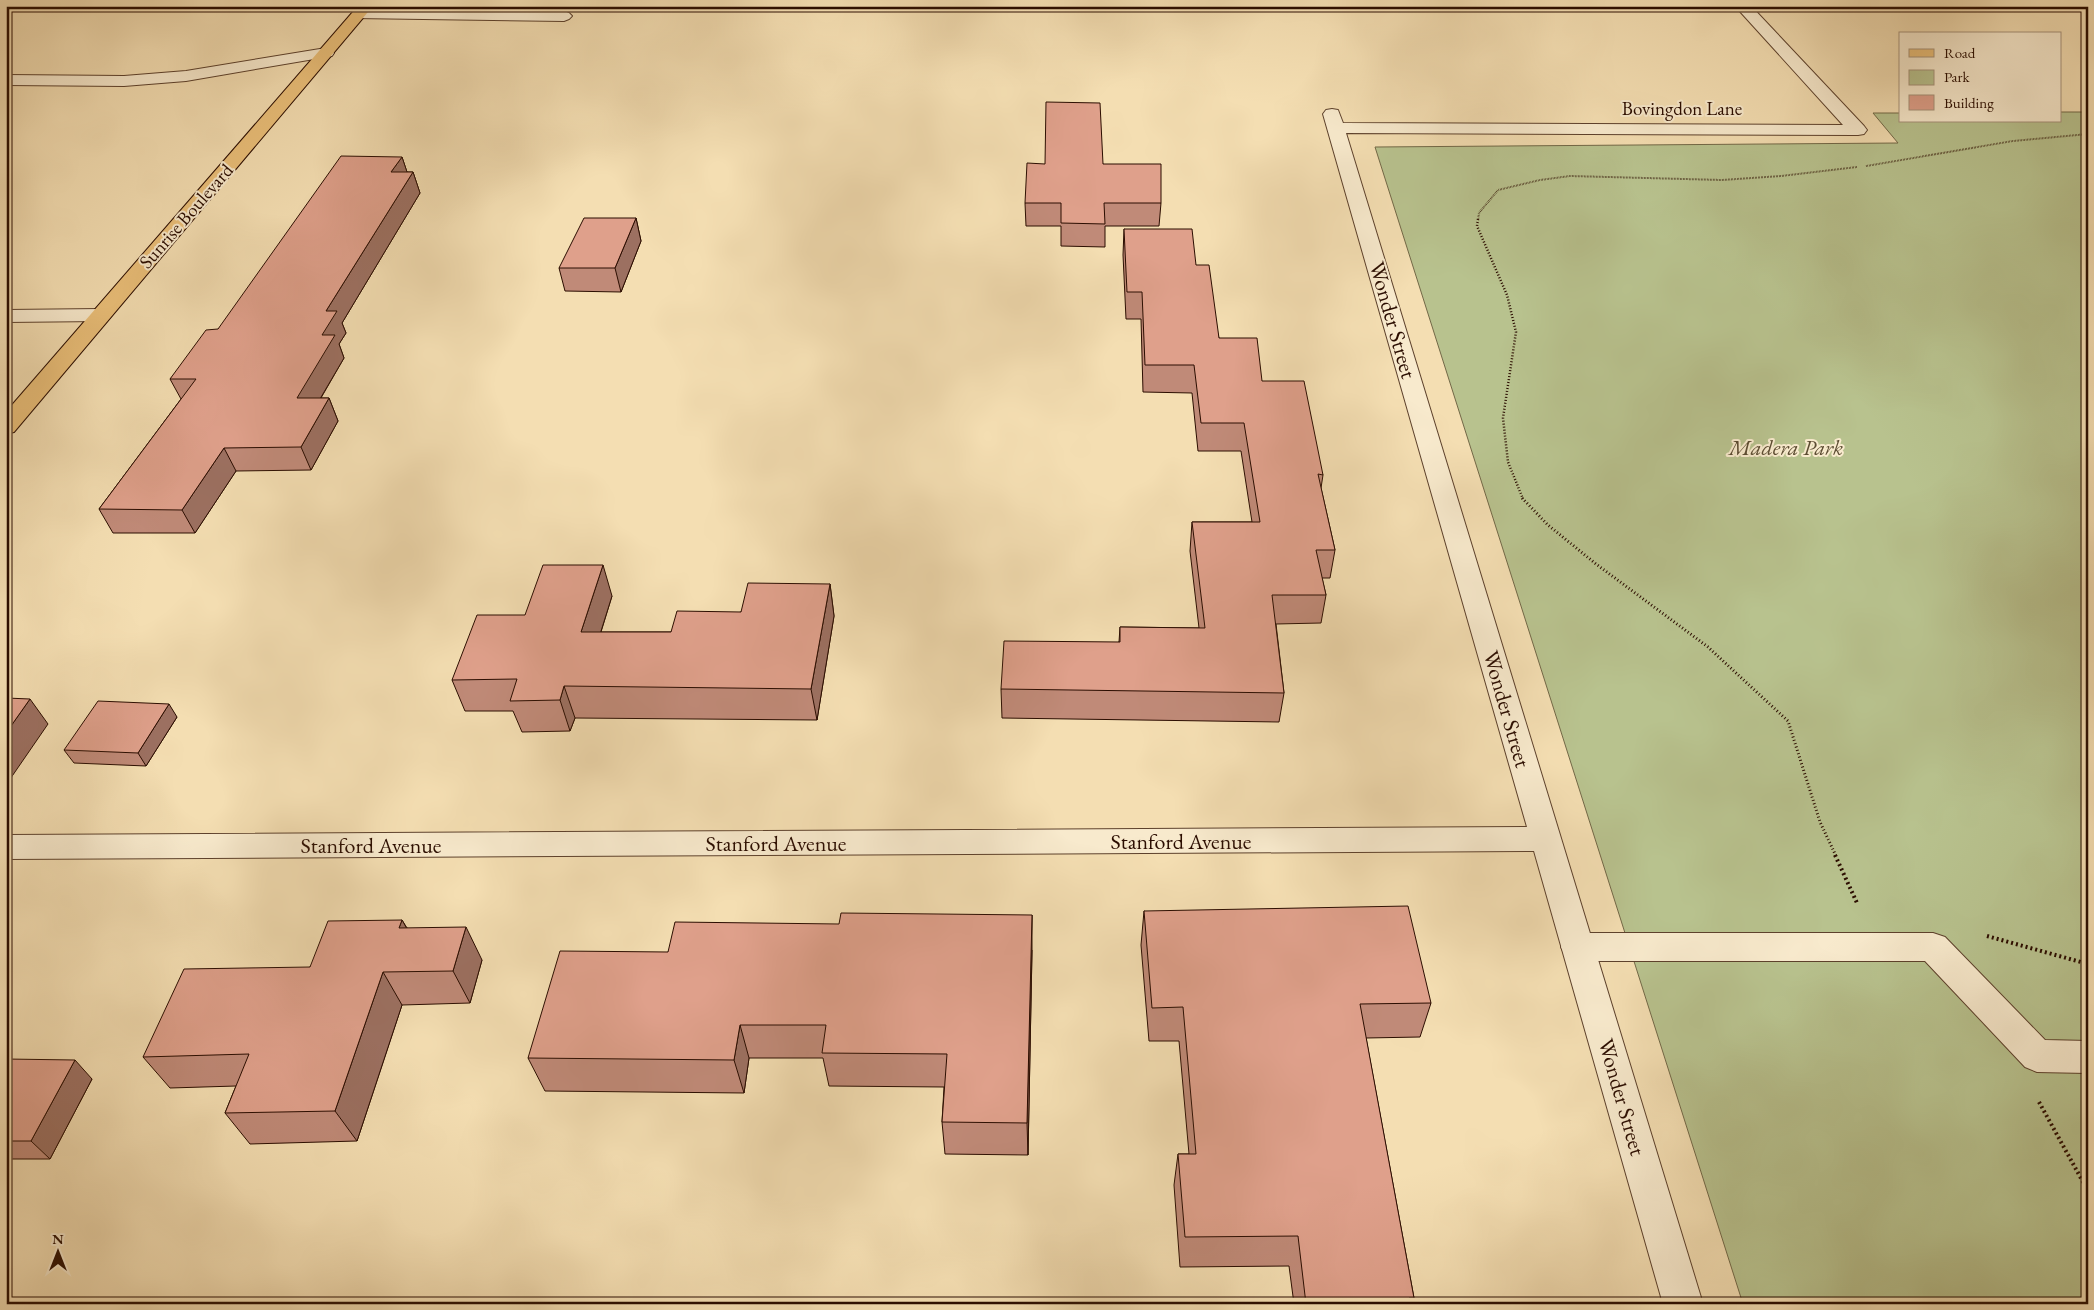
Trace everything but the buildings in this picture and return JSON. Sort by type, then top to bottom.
[{"type":"main road","name":"Sunrise Boulevard","points":[[6,427],[326,53],[357,22]]},
{"type":"street","name":"Bovingdon Lane","points":[[1334,121],[1858,130],[1742,6]]},
{"type":"street","points":[[455,31],[462,29],[479,16]]},
{"type":"street","points":[[357,22],[479,16],[564,16]]},
{"type":"street","points":[[6,80],[124,81],[186,76],[326,53]]},
{"type":"street","name":"Wonder Street","points":[[1334,121],[1683,1304]]},
{"type":"street","points":[[6,316],[101,315]]},
{"type":"street","name":"Stanford Avenue","points":[[6,847],[1546,839]]},
{"type":"street","points":[[1578,947],[1933,947],[2037,1056],[2088,1057]]},
{"type":"path","points":[[1860,910],[1820,822],[1788,721],[1708,647],[1596,564],[1548,525],[1522,498],[1508,462],[1503,418],[1516,332],[1507,295],[1477,226],[1479,212],[1498,190],[1540,180],[1570,176],[1722,180],[1781,176],[1906,160],[2013,141],[2088,134]]},
{"type":"path","points":[[2088,690],[2084,690],[2088,697]]},
{"type":"path","points":[[2034,1094],[2088,1191]]},
{"type":"green space","name":"Madera Park","points":[[2062,112],[2088,112],[2088,1304],[1743,1304],[1375,147],[1898,143],[1873,113],[1899,113],[1899,122],[2062,122]]}]
